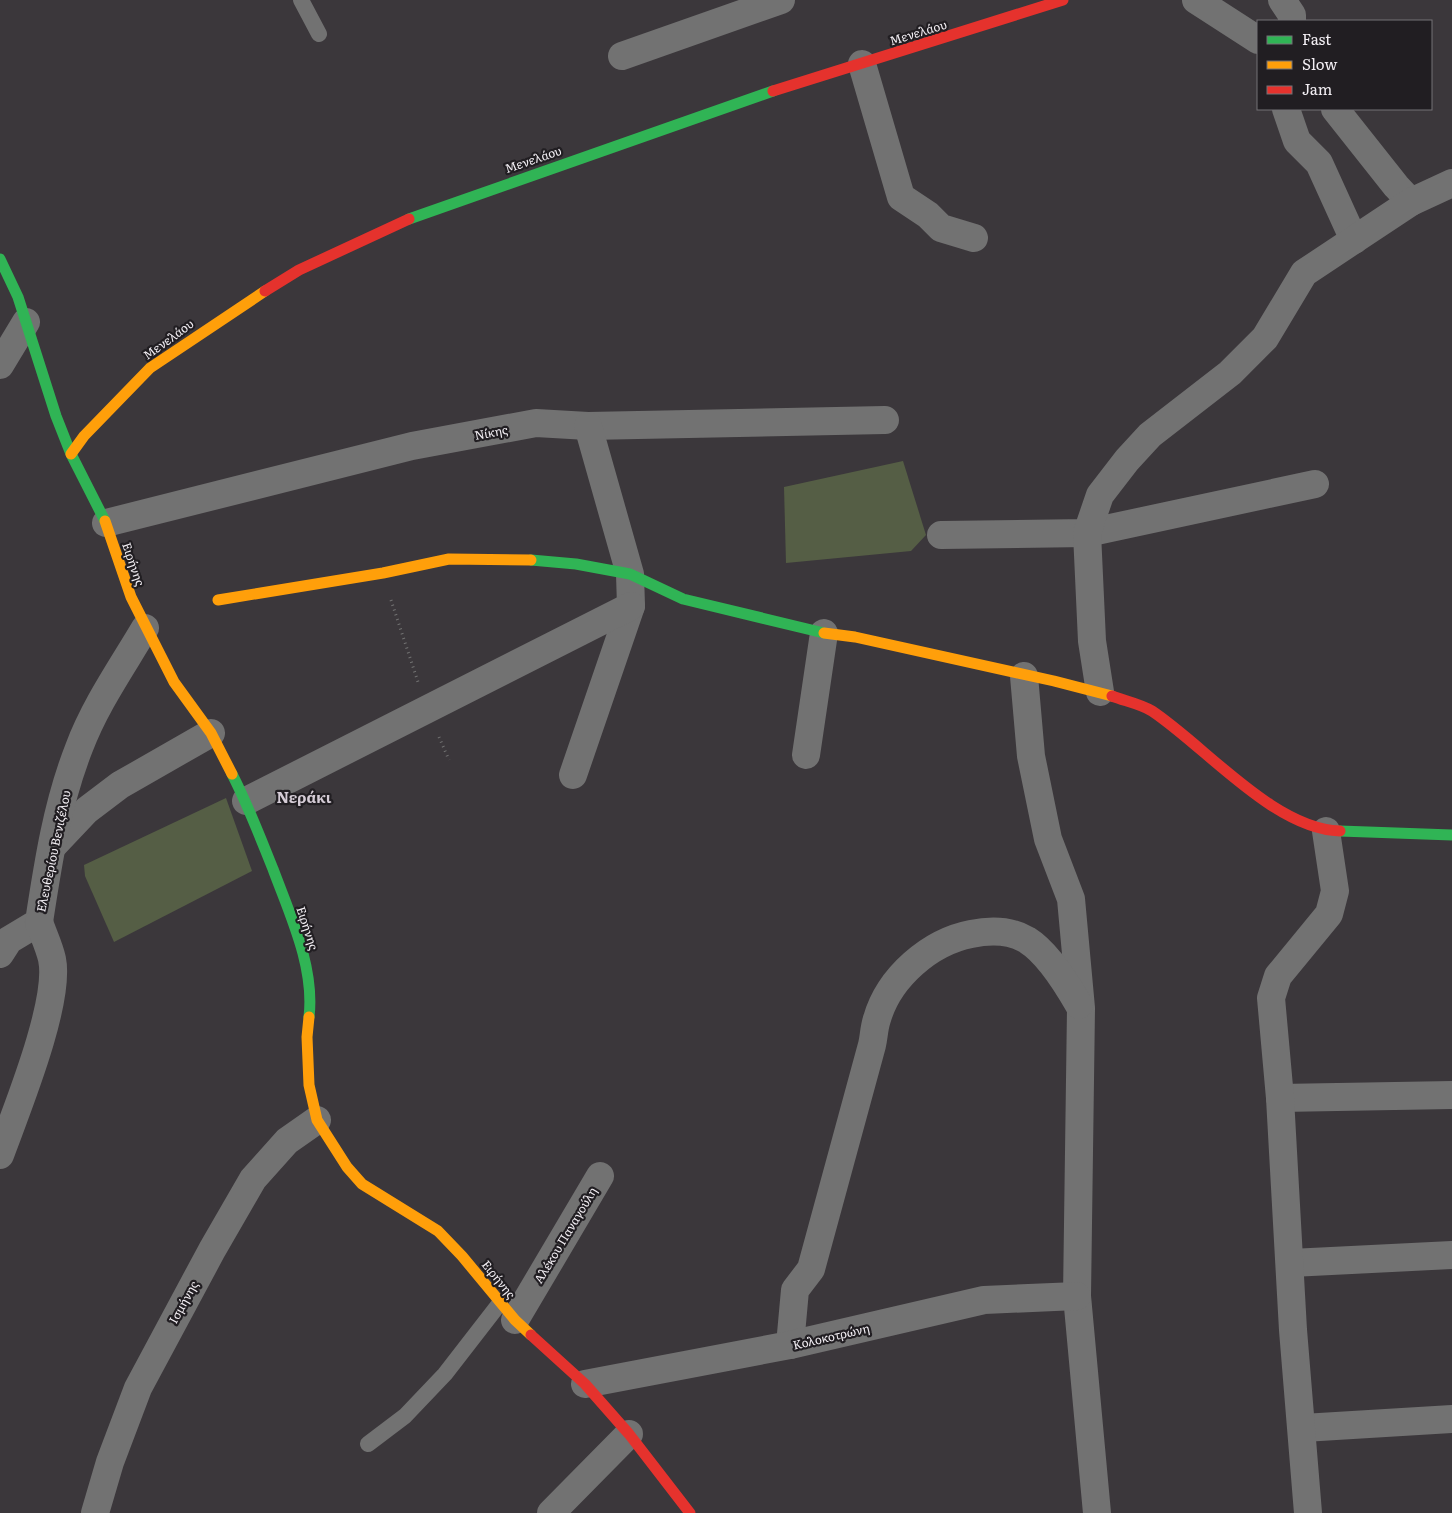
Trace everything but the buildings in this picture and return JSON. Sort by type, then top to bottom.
[{"type":"street","points":[[622,56],[781,0]]},
{"type":"street","name":"Μενελάου","points":[[71,454],[84,436],[150,368],[198,334],[299,270],[396,224],[455,200],[816,76],[862,64],[1063,0]]},
{"type":"street","points":[[1196,0],[1257,39]]},
{"type":"street","points":[[1282,0],[1292,15],[1292,20]]},
{"type":"street","points":[[862,64],[901,197],[928,215],[941,228],[974,238]]},
{"type":"street","points":[[1286,110],[1297,140],[1319,163],[1354,240]]},
{"type":"street","points":[[1336,110],[1411,202]]},
{"type":"street","points":[[1100,692],[1092,641],[1087,533],[1100,495],[1127,460],[1150,435],[1230,373],[1264,338],[1304,273],[1411,202],[1452,183]]},
{"type":"street","name":"Ειρήνης","points":[[0,259],[9,275],[26,322],[56,416],[71,454],[106,523],[131,597],[145,628],[174,682],[210,733],[246,800],[289,912],[305,962],[311,1002],[307,1037],[310,1085],[317,1120],[347,1167],[362,1184],[438,1231],[462,1256],[508,1311],[585,1384],[629,1434],[690,1513]]},
{"type":"street","points":[[0,365],[26,322]]},
{"type":"street","name":"Νίκης","points":[[106,523],[412,446],[536,424],[588,426],[885,420]]},
{"type":"street","points":[[573,775],[631,606],[630,574],[588,426]]},
{"type":"street","points":[[942,535],[1087,533],[1315,484]]},
{"type":"street","points":[[218,600],[383,573],[449,559],[510,558],[576,564],[630,574],[683,599],[824,633],[944,656],[1100,692],[1150,710],[1201,748],[1248,789],[1283,813],[1326,831],[1452,835]]},
{"type":"street","points":[[246,800],[631,606]]},
{"type":"street","name":"Ελευθερίου Βενιζέλου","points":[[3,946],[39,922],[61,803],[79,748],[95,712],[145,628]]},
{"type":"street","points":[[806,754],[824,633]]},
{"type":"street","points":[[1024,676],[1031,756],[1048,839],[1071,899],[1081,1008],[1077,1296],[1097,1513]]},
{"type":"street","points":[[52,847],[87,810],[120,785],[210,733]]},
{"type":"street","points":[[1308,1513],[1303,1428],[1293,1330],[1291,1263],[1280,1098],[1270,998],[1278,976],[1329,914],[1335,891],[1326,831]]},
{"type":"street","points":[[0,1155],[46,1018],[53,980],[52,959],[39,922]]},
{"type":"street","points":[[790,1345],[795,1290],[812,1269],[872,1045],[877,1018],[888,996],[908,968],[936,946],[959,936],[986,931],[1012,933],[1028,940],[1063,977],[1081,1008]]},
{"type":"street","points":[[1280,1098],[1452,1094]]},
{"type":"street","name":"Ισμήνης","points":[[95,1513],[110,1462],[138,1388],[212,1250],[253,1179],[287,1141],[317,1120]]},
{"type":"street","name":"Αλέκου Παναγούλη","points":[[508,1311],[600,1176]]},
{"type":"street","points":[[1291,1263],[1452,1255]]},
{"type":"street","name":"Κολοκοτρώνη","points":[[585,1384],[790,1345],[984,1300],[1077,1296]]},
{"type":"street","points":[[1303,1428],[1452,1419]]},
{"type":"street","points":[[551,1513],[629,1434]]},
{"type":"lane","points":[[301,0],[319,34]]},
{"type":"lane","points":[[368,1444],[405,1416],[508,1311]]},
{"type":"path","points":[[383,573],[426,710],[450,760]]},
{"type":"green space","points":[[903,461],[926,535],[911,551],[786,563],[784,487]]},
{"type":"green space","points":[[226,798],[252,871],[114,942],[85,876],[84,865]]},
{"type":"traffic: fast","points":[[409,219],[773,91]]},
{"type":"traffic: fast","points":[[0,259],[18,297],[56,416],[71,454],[105,521]]},
{"type":"traffic: fast","points":[[531,560],[576,564],[630,574],[683,599],[824,633]]},
{"type":"traffic: fast","points":[[232,774],[259,833],[300,942],[308,979],[309,1017]]},
{"type":"traffic: fast","points":[[1340,831],[1452,835]]},
{"type":"traffic: slow","points":[[71,454],[84,436],[150,368],[265,291]]},
{"type":"traffic: slow","points":[[105,521],[131,597],[174,682],[211,733],[232,774]]},
{"type":"traffic: slow","points":[[218,600],[383,573],[449,559],[531,560]]},
{"type":"traffic: slow","points":[[824,633],[855,637],[1054,681],[1112,696]]},
{"type":"traffic: slow","points":[[309,1017],[307,1037],[309,1085],[317,1120],[347,1167],[362,1184],[438,1231],[462,1256],[515,1320],[531,1335]]},
{"type":"traffic: jam","points":[[773,91],[1063,0]]},
{"type":"traffic: jam","points":[[265,291],[299,270],[409,219]]},
{"type":"traffic: jam","points":[[1112,696],[1138,704],[1152,711],[1266,802],[1290,816],[1315,827],[1340,831]]},
{"type":"traffic: jam","points":[[531,1335],[585,1384],[629,1434],[690,1513]]},
{"type":"district","name":"Νεράκι","points":[[304,796]]}]
